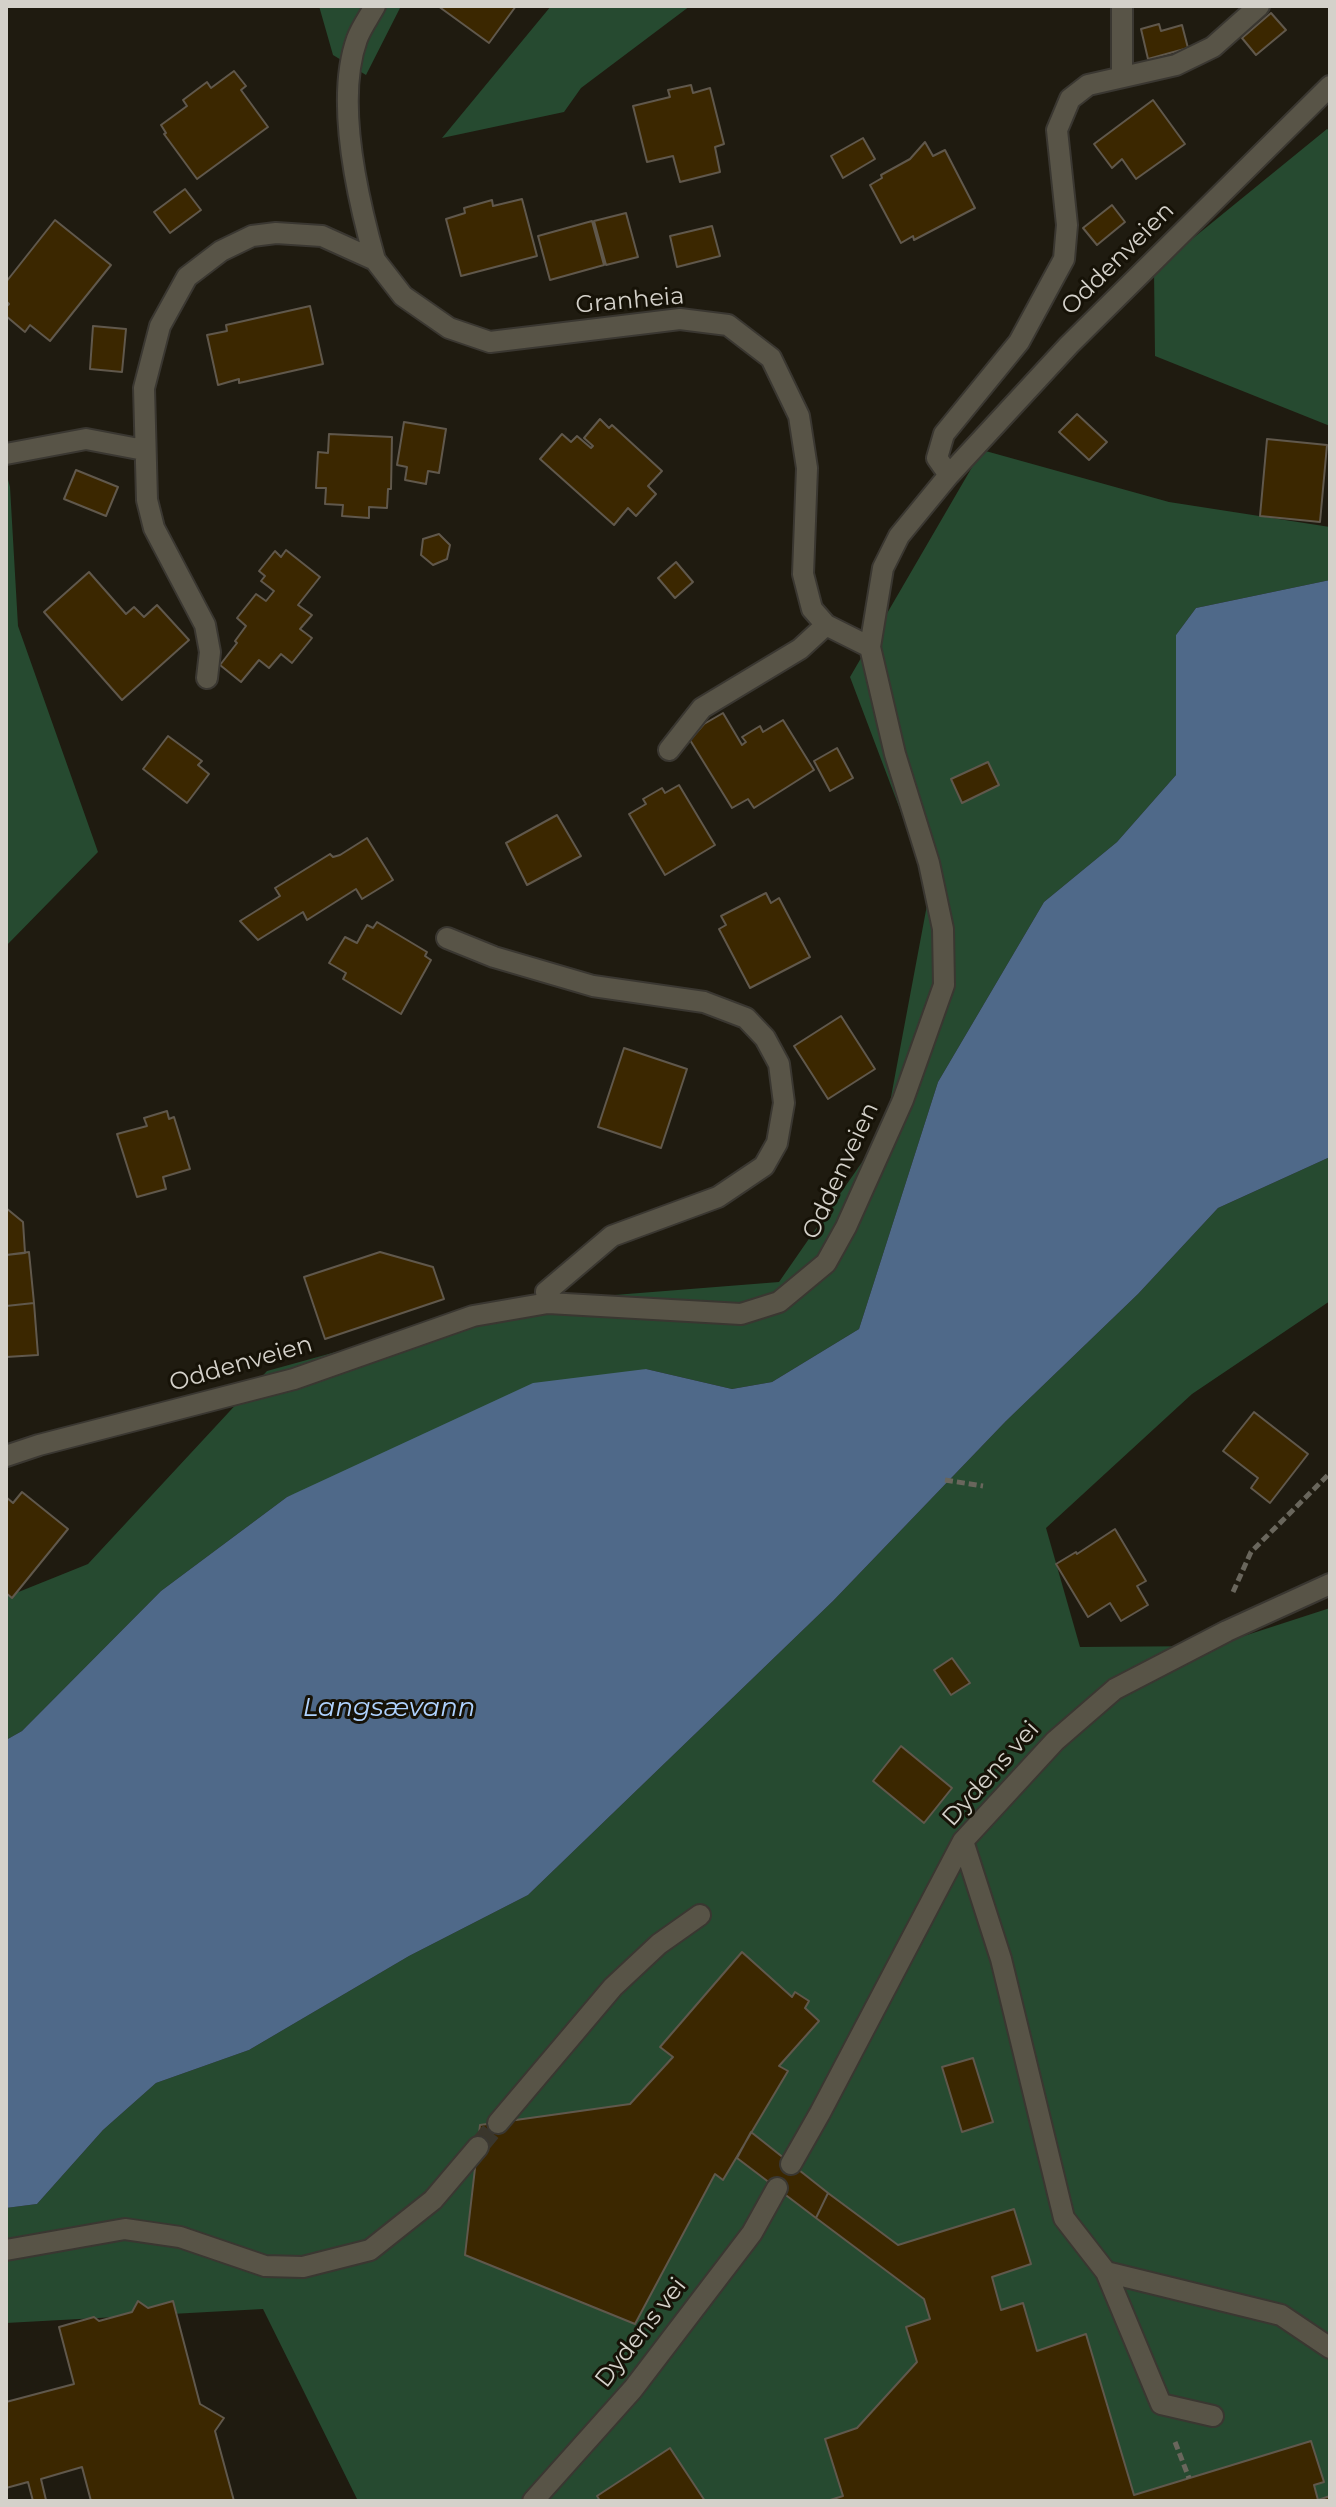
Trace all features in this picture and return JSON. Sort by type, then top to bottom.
[{"type":"street","name":"Granheia","points":[[375,6],[357,39],[350,76],[349,124],[360,209],[375,260],[403,296],[449,328],[490,342],[680,319],[728,325],[771,358],[799,416],[807,468],[803,574],[812,609],[826,625]]},
{"type":"street","points":[[1122,6],[1122,77]]},
{"type":"street","name":"Oddenveien","points":[[949,475],[937,458],[944,434],[1019,342],[1064,259],[1067,225],[1057,130],[1070,99],[1088,85],[1176,65],[1213,47],[1259,6]]},
{"type":"street","name":"Oddenveien","points":[[6,1456],[294,1379],[473,1316],[548,1303],[741,1314],[779,1302],[826,1263],[846,1227],[903,1100],[944,985],[943,929],[929,863],[895,754],[870,647],[883,568],[899,536],[949,475],[1069,345],[1330,86]]},
{"type":"street","name":"Granheia","points":[[207,678],[210,652],[205,625],[154,528],[147,500],[144,388],[160,326],[187,277],[221,251],[252,236],[276,233],[322,236],[375,260]]},
{"type":"street","points":[[6,454],[86,439],[144,450]]},
{"type":"street","points":[[669,750],[702,708],[800,649],[826,625],[870,647]]},
{"type":"street","points":[[447,938],[494,957],[593,986],[704,1002],[746,1018],[765,1038],[779,1064],[784,1103],[777,1143],[764,1166],[718,1197],[612,1236],[546,1292],[548,1303]]},
{"type":"street","name":"Dydens vei","points":[[791,2164],[963,1841],[1055,1741],[1115,1689],[1227,1631],[1330,1584]]},
{"type":"street","points":[[963,1841],[1001,1959],[1064,2218],[1106,2272],[1161,2404],[1213,2416]]},
{"type":"street","points":[[498,2123],[613,1987],[659,1944],[700,1915]]},
{"type":"street","points":[[6,2250],[125,2229],[180,2237],[265,2266],[303,2267],[370,2250],[433,2200],[478,2147]]},
{"type":"street","name":"Dydens vei","points":[[533,2501],[633,2389],[752,2233],[777,2188]]},
{"type":"street","points":[[1106,2272],[1281,2315],[1330,2348]]},
{"type":"path","points":[[1227,1631],[1233,1591],[1251,1552],[1330,1473]]},
{"type":"path","points":[[945,1480],[983,1486]]},
{"type":"green space","points":[[319,6],[401,6],[366,75],[333,55]]},
{"type":"green space","points":[[551,6],[690,6],[581,88],[564,112],[442,138]]},
{"type":"green space","points":[[1327,129],[1330,131],[1330,426],[1155,356],[1154,270]]},
{"type":"green space","points":[[982,450],[1169,502],[1330,527],[1330,580],[1196,608],[1176,635],[1176,775],[1117,842],[1044,902],[938,1082],[859,1329],[772,1382],[732,1389],[646,1369],[287,1497],[161,1591],[22,1731],[6,1740],[6,1597],[88,1564],[267,1371],[513,1303],[779,1282],[885,1129],[930,889],[850,677]]},
{"type":"green space","points":[[6,472],[10,487],[18,626],[98,852],[6,946]]},
{"type":"green space","points":[[1330,1157],[1330,1301],[1192,1394],[1046,1528],[1080,1647],[1213,1646],[1330,1608],[1330,2501],[358,2501],[263,2309],[6,2323],[6,2208],[37,2204],[103,2130],[156,2083],[249,2050],[409,1956],[528,1895],[833,1601],[1006,1421],[1138,1294],[1218,1208]]},
{"type":"water","name":"Langsævann","points":[[1330,580],[1330,1157],[1218,1208],[1138,1294],[1006,1421],[833,1601],[528,1895],[409,1956],[249,2050],[156,2083],[103,2130],[37,2204],[6,2208],[6,1740],[22,1731],[161,1591],[287,1497],[533,1383],[646,1369],[732,1389],[772,1382],[859,1329],[938,1082],[1044,902],[1117,842],[1176,775],[1176,635],[1196,608]]},
{"type":"building","points":[[438,6],[516,6],[489,43]]},
{"type":"building","points":[[1271,13],[1286,30],[1256,55],[1242,38]]},
{"type":"building","points":[[1159,24],[1161,31],[1182,25],[1188,48],[1148,59],[1141,29]]},
{"type":"building","points":[[234,71],[246,86],[241,90],[268,127],[197,179],[164,134],[161,125],[187,106],[183,100],[207,82],[211,88]]},
{"type":"building","points":[[691,85],[693,93],[710,88],[724,144],[715,147],[720,172],[680,182],[673,156],[647,162],[633,106],[670,97],[668,90]]},
{"type":"building","points":[[1153,100],[1185,144],[1136,179],[1122,159],[1112,168],[1094,144]]},
{"type":"building","points":[[863,138],[875,159],[843,178],[831,156]]},
{"type":"building","points":[[925,142],[933,156],[945,150],[975,208],[914,240],[913,236],[901,243],[870,185],[910,159]]},
{"type":"building","points":[[185,189],[201,210],[170,233],[154,212]]},
{"type":"building","points":[[522,199],[537,256],[461,276],[446,219],[465,213],[464,208],[492,200],[493,206]]},
{"type":"building","points":[[1112,205],[1125,222],[1097,245],[1083,228]]},
{"type":"building","points":[[626,213],[638,257],[606,265],[594,221]]},
{"type":"building","points":[[55,220],[111,265],[50,341],[30,325],[25,332],[6,316],[9,304],[6,301],[6,282]]},
{"type":"building","points":[[592,221],[604,265],[550,280],[538,236]]},
{"type":"building","points":[[712,226],[720,256],[677,267],[670,236]]},
{"type":"building","points":[[310,306],[323,364],[218,385],[207,335],[227,331],[226,325]]},
{"type":"building","points":[[93,326],[126,329],[122,372],[90,369]]},
{"type":"building","points":[[1077,414],[1107,442],[1089,460],[1059,432]]},
{"type":"building","points":[[600,419],[609,428],[612,425],[662,471],[648,486],[656,494],[636,516],[628,508],[614,525],[540,459],[562,434],[571,442],[577,436],[591,448],[593,446],[584,438]]},
{"type":"building","points":[[404,422],[446,429],[439,473],[428,471],[426,484],[405,480],[407,467],[397,465]]},
{"type":"building","points":[[329,434],[392,437],[391,489],[388,489],[387,508],[369,507],[369,518],[342,516],[343,505],[325,504],[326,488],[316,488],[318,452],[328,453]]},
{"type":"building","points":[[1267,439],[1327,445],[1320,522],[1260,516]]},
{"type":"building","points":[[76,470],[118,487],[106,516],[64,499]]},
{"type":"building","points":[[439,534],[450,545],[447,559],[433,565],[421,555],[423,539]]},
{"type":"building","points":[[286,550],[320,577],[298,605],[312,615],[300,629],[312,638],[292,663],[281,654],[269,668],[259,660],[241,682],[220,665],[246,626],[237,618],[256,594],[266,601],[274,591],[261,581],[265,576],[259,571],[275,551],[281,557]]},
{"type":"building","points":[[676,562],[693,582],[675,598],[658,578]]},
{"type":"building","points":[[89,572],[126,614],[134,607],[144,617],[157,605],[189,640],[122,700],[44,612]]},
{"type":"building","points":[[723,713],[742,745],[746,742],[742,737],[760,726],[763,732],[783,720],[814,770],[754,808],[748,799],[732,808],[690,740],[704,724]]},
{"type":"building","points":[[168,736],[202,761],[198,765],[209,774],[187,803],[143,769]]},
{"type":"building","points":[[837,748],[853,778],[830,791],[814,761]]},
{"type":"building","points":[[988,762],[999,785],[962,803],[951,779]]},
{"type":"building","points":[[679,785],[715,845],[665,875],[629,814],[646,804],[643,799],[662,788],[665,793]]},
{"type":"building","points":[[557,815],[581,856],[527,885],[506,843]]},
{"type":"building","points":[[367,838],[393,880],[362,899],[356,889],[307,920],[303,912],[258,940],[240,921],[280,896],[275,888],[330,854],[333,857],[340,855]]},
{"type":"building","points":[[766,893],[771,903],[779,898],[810,957],[750,988],[719,929],[726,925],[721,916]]},
{"type":"building","points":[[377,922],[427,952],[425,956],[431,960],[401,1014],[343,979],[346,973],[329,963],[345,937],[357,943],[367,925],[373,928]]},
{"type":"building","points":[[841,1016],[875,1069],[828,1099],[794,1046]]},
{"type":"building","points":[[624,1048],[687,1069],[661,1148],[598,1127]]},
{"type":"building","points":[[167,1111],[169,1119],[174,1117],[190,1169],[163,1177],[166,1189],[137,1197],[117,1134],[147,1126],[144,1118]]},
{"type":"building","points":[[6,1208],[23,1222],[25,1253],[6,1255]]},
{"type":"building","points":[[29,1252],[34,1303],[6,1306],[6,1255]]},
{"type":"building","points":[[380,1252],[433,1267],[444,1299],[325,1339],[304,1277]]},
{"type":"building","points":[[34,1303],[38,1355],[6,1357],[6,1306]]},
{"type":"building","points":[[1254,1412],[1308,1454],[1270,1503],[1251,1488],[1258,1478],[1223,1451]]},
{"type":"building","points":[[22,1492],[68,1529],[12,1598],[6,1593],[6,1497],[13,1503]]},
{"type":"building","points":[[1115,1529],[1146,1581],[1137,1586],[1148,1605],[1121,1621],[1110,1603],[1088,1617],[1056,1564]]},
{"type":"building","points":[[952,1658],[970,1683],[951,1695],[934,1670]]},
{"type":"building","points":[[901,1746],[952,1788],[924,1823],[873,1781]]},
{"type":"building","points":[[742,1952],[792,1997],[795,1992],[809,2001],[805,2008],[819,2021],[779,2066],[788,2071],[723,2180],[715,2174],[635,2324],[465,2255],[480,2125],[630,2104],[673,2057],[660,2047]]},
{"type":"building","points":[[973,2058],[993,2122],[962,2132],[942,2067]]},
{"type":"building","points":[[751,2132],[828,2193],[816,2218],[737,2158]]},
{"type":"building","points":[[828,2193],[898,2245],[1014,2209],[1031,2264],[992,2277],[1001,2310],[1023,2303],[1037,2351],[1086,2334],[1134,2495],[1311,2441],[1324,2482],[1314,2485],[1318,2500],[1330,2496],[1330,2501],[827,2501],[843,2496],[825,2439],[857,2428],[917,2362],[906,2327],[930,2319],[924,2299],[816,2218]]},
{"type":"building","points":[[138,2301],[148,2308],[173,2301],[200,2404],[224,2418],[215,2431],[234,2501],[91,2501],[82,2467],[41,2479],[46,2500],[43,2501],[33,2501],[28,2482],[6,2488],[6,2402],[74,2384],[59,2327],[94,2317],[99,2321],[132,2312]]},
{"type":"building","points":[[670,2448],[705,2501],[600,2501],[597,2496]]},
{"type":"tunnel","points":[[478,2147],[498,2123]]}]
